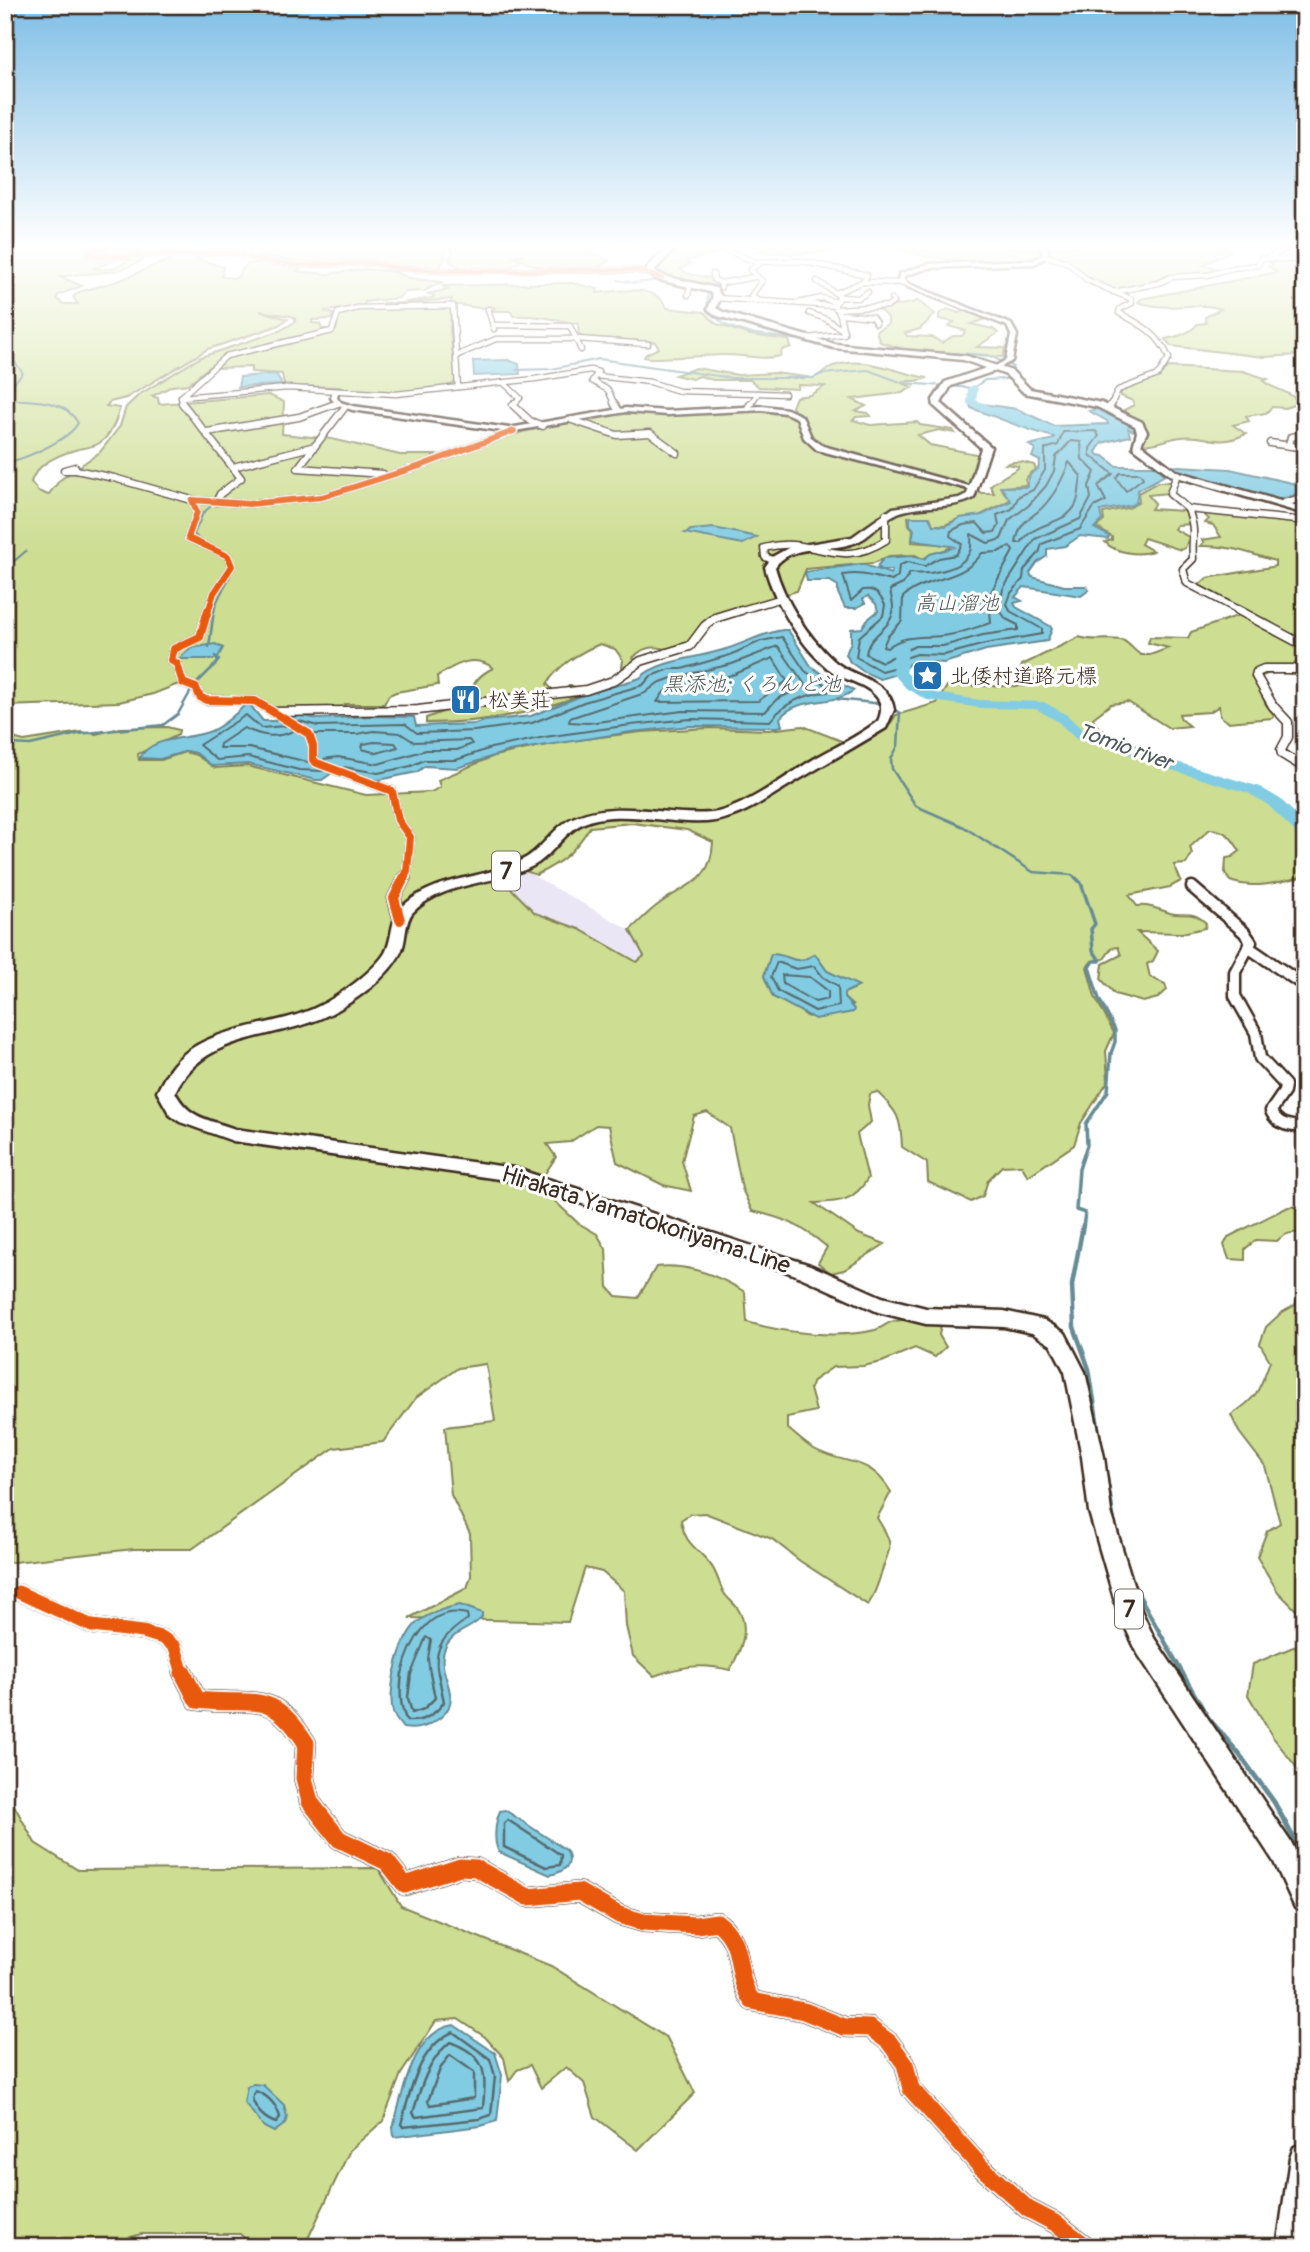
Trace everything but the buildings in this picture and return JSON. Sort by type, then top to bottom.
[{"type":"main road","points":[[864,348],[955,355],[1014,377],[1027,391],[1109,408],[1139,424],[1143,428],[1136,445],[1177,474],[1305,511]]},
{"type":"main road","points":[[972,488],[985,456],[985,447],[937,404],[937,400],[948,384],[995,368]]},
{"type":"main road","name":"7","points":[[400,920],[414,904],[435,894],[525,865],[544,853],[568,826],[588,817],[624,815],[689,820],[734,813],[882,725],[888,709],[881,694],[863,681],[832,666],[782,598],[770,572],[774,560],[788,552],[855,539],[869,531],[886,514],[900,509],[965,499],[971,496],[972,488]]},
{"type":"main road","name":"Hirakata Yamatokoriyama Line","points":[[400,920],[393,954],[334,1005],[316,1015],[209,1048],[186,1061],[176,1071],[166,1092],[176,1111],[186,1118],[248,1138],[514,1175],[803,1270],[878,1304],[926,1316],[1021,1322],[1037,1326],[1058,1339],[1075,1372],[1093,1457],[1100,1512],[1119,1583],[1130,1612],[1146,1646],[1283,1853],[1305,1899]]},
{"type":"main road","points":[[1293,2247],[1305,2158]]},
{"type":"street","points":[[181,397],[226,356],[256,348]]},
{"type":"street","points":[[457,348],[458,387]]},
{"type":"street","points":[[458,355],[474,348]]},
{"type":"street","points":[[995,368],[1009,361],[1011,348]]},
{"type":"street","points":[[1109,408],[1118,390],[1158,375],[1170,358],[1166,348]]},
{"type":"street","points":[[181,397],[288,388],[396,394],[504,383],[585,370],[597,371],[593,381],[608,390],[618,410]]},
{"type":"street","points":[[596,376],[650,382],[678,391],[785,394]]},
{"type":"street","points":[[504,383],[520,398],[513,405],[530,421],[543,426]]},
{"type":"street","points":[[335,392],[334,398],[341,405]]},
{"type":"street","points":[[748,408],[758,393]]},
{"type":"street","points":[[181,397],[181,402],[241,478],[240,482],[219,494],[216,502]]},
{"type":"street","points":[[1305,404],[1300,407],[1305,410]]},
{"type":"street","points":[[207,432],[299,416],[341,405],[514,430]]},
{"type":"street","points":[[341,405],[298,468],[390,474]]},
{"type":"street","points":[[76,470],[104,474],[167,497],[265,504],[334,495],[514,430],[618,410],[667,413],[748,408],[797,414],[808,438],[826,450],[972,488]]},
{"type":"street","points":[[572,420],[617,435],[650,433],[677,453]]},
{"type":"street","points":[[1289,444],[1291,437],[1305,434]]},
{"type":"street","points":[[1270,443],[1305,448]]},
{"type":"street","points":[[233,467],[315,446]]},
{"type":"street","points":[[1177,474],[1171,494],[1188,509],[1196,531],[1192,545],[1193,559],[1183,569],[1188,583],[1305,646]]},
{"type":"street","points":[[1284,503],[1305,497]]},
{"type":"street","points":[[192,500],[197,512],[188,538],[228,556],[232,566],[206,611],[203,632],[174,649],[171,660],[177,664],[183,683],[196,688],[200,697],[223,701],[255,701],[309,734],[313,746],[313,760],[391,790],[398,820],[410,837],[407,872],[394,898],[400,920]]},
{"type":"street","points":[[1188,509],[1305,521]]},
{"type":"street","points":[[275,715],[418,710],[586,690],[612,681],[641,661],[690,646],[705,626],[715,618],[782,598]]},
{"type":"street","points":[[1305,669],[1264,669],[1258,672],[1256,677],[1273,706],[1288,722],[1287,737],[1281,750],[1283,754],[1305,768]]},
{"type":"street","points":[[1192,887],[1244,932],[1251,942],[1235,972],[1235,996],[1256,1032],[1260,1058],[1285,1085],[1284,1092],[1271,1111],[1275,1120],[1280,1125],[1305,1127]]},
{"type":"street","points":[[1248,947],[1305,986]]},
{"type":"street","points":[[18,1592],[59,1613],[93,1626],[145,1632],[173,1643],[177,1649],[183,1681],[188,1692],[197,1700],[266,1700],[279,1708],[306,1743],[304,1778],[310,1802],[339,1839],[387,1862],[405,1885],[460,1867],[476,1868],[528,1897],[579,1892],[619,1915],[643,1922],[696,1925],[717,1922],[728,1929],[737,1942],[741,1984],[752,2001],[804,2011],[844,2027],[870,2028],[890,2042],[905,2064],[911,2089],[981,2167],[1028,2209],[1057,2224],[1087,2247]]},
{"type":"shaded area","points":[[523,870],[630,930],[644,956],[637,962],[579,929],[535,913],[501,878]]},
{"type":"green space","points":[[5,348],[211,348],[126,398],[110,402],[106,406],[120,408],[113,426],[101,442],[55,458],[34,476],[31,482],[38,491],[48,495],[60,480],[100,452],[120,426],[126,407],[140,394],[201,357],[228,348],[250,348],[224,355],[188,384],[172,386],[152,396],[158,398],[159,404],[269,395],[284,402],[282,434],[332,439],[400,455],[457,455],[522,432],[609,414],[631,412],[674,415],[750,411],[792,415],[796,397],[810,395],[825,386],[798,385],[798,389],[759,387],[750,380],[713,380],[700,376],[692,379],[675,375],[696,368],[738,375],[775,373],[813,378],[831,367],[868,363],[928,378],[903,381],[902,383],[913,387],[902,393],[852,399],[866,406],[856,411],[871,416],[856,417],[853,420],[870,425],[917,422],[920,425],[953,430],[955,433],[939,430],[918,435],[930,445],[981,455],[970,483],[981,493],[994,493],[990,486],[1018,468],[1006,464],[1023,462],[1034,465],[1036,470],[1025,480],[1027,485],[1000,487],[1010,500],[979,516],[960,518],[945,525],[933,525],[930,517],[908,517],[909,525],[913,529],[912,542],[954,545],[948,549],[923,559],[915,555],[889,556],[874,563],[806,569],[797,591],[710,617],[701,625],[690,643],[671,651],[655,647],[646,649],[637,654],[633,658],[635,662],[625,669],[622,667],[623,660],[615,649],[600,644],[585,651],[557,671],[547,684],[553,690],[566,689],[570,685],[583,690],[583,694],[545,707],[486,719],[426,723],[426,718],[473,701],[473,685],[493,668],[479,661],[465,662],[437,676],[438,685],[396,692],[389,695],[384,704],[345,704],[343,709],[275,709],[253,697],[205,697],[200,686],[186,681],[153,694],[119,702],[5,706]]},
{"type":"green space","points":[[264,348],[452,348],[456,380],[452,385],[399,393],[343,390],[343,387],[279,386],[284,384],[282,374],[251,372],[251,367],[217,368],[229,357]]},
{"type":"green space","points":[[659,348],[788,348],[782,350],[780,356],[758,358],[721,355],[649,358],[644,357]]},
{"type":"green space","points":[[900,348],[1005,348],[1003,357]]},
{"type":"green space","points":[[1189,348],[1305,348],[1305,352],[1300,352],[1299,355],[1264,357]]},
{"type":"green space","points":[[1167,367],[1243,371],[1268,379],[1263,381],[1291,395],[1300,403],[1285,408],[1272,407],[1266,413],[1246,416],[1249,421],[1233,425],[1246,434],[1235,438],[1218,440],[1190,436],[1139,445],[1146,429],[1124,410],[1134,405],[1133,401],[1121,396],[1121,391],[1157,377]]},
{"type":"green space","points":[[1158,482],[1174,482],[1168,493],[1148,495],[1155,503],[1151,509],[1184,511],[1192,524],[1177,525],[1174,529],[1189,537],[1185,548],[1181,550],[1144,538],[1141,544],[1153,551],[1128,552],[1109,546],[1105,542],[1112,540],[1112,537],[1096,527],[1104,521],[1103,513],[1131,507],[1139,501],[1138,493]]},
{"type":"green space","points":[[1202,513],[1296,522],[1300,526],[1297,533],[1305,537],[1305,675],[1272,673],[1256,681],[1266,705],[1274,715],[1272,718],[1228,722],[1220,716],[1219,706],[1210,712],[1179,714],[1190,726],[1169,728],[1128,702],[1111,704],[1093,718],[1100,728],[1127,740],[1163,764],[1233,783],[1263,796],[1305,835],[1305,876],[1258,885],[1230,881],[1225,873],[1226,858],[1240,851],[1228,835],[1210,829],[1190,847],[1192,854],[1186,864],[1174,865],[1181,881],[1170,887],[1129,895],[1137,906],[1196,916],[1206,923],[1205,928],[1182,933],[1137,932],[1158,951],[1153,961],[1147,964],[1150,977],[1165,984],[1167,990],[1158,998],[1143,1002],[1115,994],[1101,979],[1103,964],[1121,955],[1118,947],[1112,948],[1104,959],[1092,961],[1087,967],[1095,997],[1114,1033],[1106,1051],[1108,1081],[1081,1123],[1074,1145],[1028,1176],[1021,1165],[1002,1166],[988,1180],[983,1196],[971,1202],[928,1182],[927,1163],[902,1147],[901,1129],[894,1111],[877,1092],[870,1094],[868,1105],[871,1122],[857,1134],[868,1178],[857,1192],[845,1199],[814,1203],[859,1234],[885,1244],[844,1270],[831,1273],[818,1263],[827,1247],[818,1239],[792,1223],[752,1211],[742,1189],[730,1128],[707,1112],[694,1116],[682,1161],[691,1191],[663,1185],[617,1162],[609,1126],[596,1125],[570,1142],[547,1144],[556,1157],[544,1175],[543,1190],[578,1223],[597,1234],[606,1249],[608,1287],[616,1296],[638,1298],[656,1267],[668,1266],[714,1276],[745,1292],[747,1322],[762,1326],[794,1332],[844,1334],[875,1330],[892,1322],[905,1320],[926,1320],[941,1325],[939,1335],[946,1347],[935,1357],[915,1348],[882,1362],[833,1367],[813,1381],[810,1389],[816,1411],[787,1417],[787,1428],[807,1445],[865,1466],[882,1480],[891,1492],[877,1518],[887,1535],[889,1551],[868,1605],[800,1561],[772,1539],[705,1513],[690,1514],[681,1520],[688,1540],[712,1567],[724,1593],[742,1617],[743,1640],[730,1670],[692,1667],[654,1676],[633,1656],[626,1626],[624,1591],[602,1572],[585,1568],[568,1622],[409,1618],[467,1588],[471,1576],[470,1534],[451,1495],[445,1427],[495,1421],[486,1364],[458,1368],[416,1398],[383,1442],[334,1448],[192,1549],[134,1549],[5,1563],[5,736],[24,741],[81,732],[96,734],[120,728],[167,727],[179,730],[178,735],[138,754],[139,760],[161,760],[185,752],[196,755],[215,768],[247,766],[366,795],[431,792],[440,787],[438,780],[494,756],[560,742],[641,732],[710,728],[768,730],[803,726],[857,747],[887,729],[896,715],[937,703],[947,686],[1025,686],[1041,683],[1020,671],[1022,665],[1079,637],[1120,640],[1141,655],[1150,655],[1169,648],[1148,643],[1150,637],[1188,638],[1191,632],[1237,616],[1241,607],[1199,585],[1207,578],[1275,566],[1275,561],[1229,548],[1200,546],[1204,542],[1202,540],[1221,537],[1213,525],[1205,523],[1209,519]],"holes":[[[632,823],[687,830],[713,842],[708,866],[703,874],[655,907],[630,930],[644,956],[637,962],[579,929],[535,913],[501,878],[523,870],[536,875],[546,870],[567,856],[590,827]],[[815,954],[827,971],[858,987],[844,993],[844,998],[852,1005],[808,1017],[788,1002],[773,997],[764,976],[770,958],[783,957],[796,961]]]},
{"type":"green space","points":[[1305,1206],[1305,1234],[1289,1233],[1277,1241],[1256,1240],[1245,1249],[1245,1260],[1229,1259],[1224,1245],[1228,1237],[1288,1207]]},
{"type":"green space","points":[[1305,1285],[1305,1619],[1278,1592],[1257,1557],[1267,1531],[1280,1523],[1265,1466],[1239,1432],[1231,1415],[1252,1398],[1263,1380],[1270,1361],[1260,1344],[1266,1327],[1295,1305]]},
{"type":"green space","points":[[1305,1642],[1305,1778],[1272,1736],[1248,1695],[1253,1664]]},
{"type":"green space","points":[[5,1789],[35,1843],[78,1870],[378,1868],[401,1906],[551,1966],[667,2038],[695,2093],[638,2150],[595,2117],[584,2083],[566,2067],[541,2088],[530,2065],[517,2070],[509,2081],[504,2058],[485,2037],[458,2019],[436,2021],[401,2074],[383,2121],[350,2150],[304,2247],[254,2247],[240,2234],[141,2234],[100,2247],[5,2247]]},
{"type":"water","points":[[508,360],[519,364],[520,374],[474,376],[473,361]]},
{"type":"water","points":[[276,374],[281,382],[279,385],[238,387],[240,377]]},
{"type":"water","name":"高山溜池","points":[[970,404],[1017,409],[1054,426],[1108,424],[1089,411],[1103,408],[1135,428],[1133,431],[1128,428],[1130,436],[1102,443],[1096,452],[1098,455],[1104,456],[1116,466],[1156,466],[1165,475],[1138,490],[1136,503],[1100,511],[1102,520],[1094,528],[1109,536],[1108,539],[1080,536],[1065,546],[1047,549],[1047,556],[1037,563],[1030,573],[1032,577],[1064,586],[1086,586],[1089,590],[1081,596],[1024,587],[1015,597],[1022,601],[1014,603],[1016,607],[1050,626],[1052,629],[1047,641],[986,650],[944,663],[919,661],[909,664],[899,673],[880,679],[850,662],[846,654],[851,642],[851,629],[862,628],[878,611],[876,604],[868,596],[863,599],[865,603],[856,608],[845,608],[838,593],[838,586],[830,581],[807,581],[805,572],[862,564],[891,574],[892,570],[882,570],[877,566],[884,558],[911,556],[924,559],[930,554],[956,547],[912,540],[914,529],[910,525],[910,517],[929,517],[933,525],[946,526],[960,518],[982,515],[1011,501],[1001,487],[1027,487],[1040,461],[1032,457],[1035,449],[1029,445],[1054,437],[971,408]]},
{"type":"water","points":[[1170,467],[1230,469],[1296,484],[1301,486],[1302,490],[1287,497],[1267,497],[1205,481]]},
{"type":"water","points":[[714,528],[757,537],[743,544],[685,533]]},
{"type":"water","name":"黒添池; くろんど池","points":[[788,630],[811,666],[827,678],[854,690],[837,698],[796,706],[780,718],[782,726],[777,727],[690,726],[631,732],[509,751],[457,768],[425,766],[417,772],[379,780],[332,773],[322,780],[316,780],[248,764],[212,766],[196,753],[187,751],[160,759],[140,758],[153,745],[211,731],[246,704],[250,705],[263,721],[278,721],[291,714],[319,719],[414,717],[416,726],[475,724],[531,716],[581,696],[640,678],[668,663],[716,652]]},
{"type":"water","points":[[215,644],[223,648],[217,659],[179,659],[191,648]]},
{"type":"water","points":[[771,954],[802,960],[815,954],[827,971],[859,986],[844,993],[844,998],[854,1009],[853,1012],[815,1019],[773,997],[764,976]]},
{"type":"water","points":[[460,1605],[482,1613],[482,1617],[453,1637],[445,1648],[443,1668],[451,1696],[450,1705],[445,1714],[430,1724],[415,1729],[403,1728],[393,1714],[392,1698],[394,1674],[406,1638],[419,1621]]},
{"type":"water","points":[[505,1810],[566,1850],[569,1860],[566,1867],[550,1875],[499,1852],[495,1838],[496,1827],[500,1811]]},
{"type":"water","points":[[454,2025],[495,2053],[502,2075],[497,2121],[480,2126],[394,2137],[393,2127],[401,2098],[419,2051],[428,2039],[440,2030]]},
{"type":"water","points":[[263,2085],[284,2105],[287,2117],[285,2124],[274,2132],[264,2127],[244,2102],[247,2086]]},
{"type":"waterway","points":[[516,370],[552,369],[599,359],[732,378],[813,378],[822,374],[868,370],[903,383],[973,388],[985,380],[1006,379],[1008,371],[1013,367],[988,355],[902,350]]},
{"type":"waterway","points":[[5,391],[14,387],[14,383],[23,373],[8,353]]},
{"type":"waterway","points":[[973,388],[971,402],[998,413]]},
{"type":"waterway","points":[[5,399],[46,402],[64,409],[78,423],[56,442],[35,453],[5,463]]},
{"type":"waterway","points":[[200,541],[194,534],[203,513],[210,507]]},
{"type":"waterway","points":[[5,576],[13,562],[26,551]]},
{"type":"waterway","points":[[214,612],[233,567],[234,560],[229,555]]},
{"type":"waterway","points":[[209,647],[214,610]]},
{"type":"waterway","name":"Tomio river","points":[[901,646],[899,673],[912,686],[932,697],[980,704],[1039,705],[1062,718],[1081,736],[1121,745],[1164,763],[1254,790],[1274,802],[1305,832]]},
{"type":"waterway","points":[[5,740],[11,744],[30,745],[78,734],[163,725],[178,714],[193,687],[216,664],[219,660],[215,656]]},
{"type":"waterway","points":[[836,699],[883,704]]},
{"type":"waterway","points":[[893,709],[900,713],[898,746],[891,759],[892,769],[916,806],[964,827],[1033,872],[1072,875],[1078,880]]},
{"type":"waterway","points":[[1078,880],[1095,924],[1091,929],[1093,950],[1100,961],[1094,961],[1089,967],[1099,999],[1115,1030],[1108,1091],[1086,1124],[1087,1145],[1079,1169],[1076,1210],[1085,1213],[1083,1227]]},
{"type":"waterway","points":[[1083,1225],[1072,1285],[1074,1327],[1089,1369],[1101,1446]]},
{"type":"waterway","points":[[1107,1478],[1114,1522]]},
{"type":"waterway","points":[[1132,1583],[1183,1674]]},
{"type":"waterway","points":[[1182,1673],[1208,1718],[1239,1754],[1274,1802],[1305,1859]]},
{"type":"cycle path","points":[[400,920],[394,898],[407,872],[411,847],[410,837],[398,820],[392,791],[317,763],[313,760],[313,746],[309,734],[255,701],[206,700],[200,697],[196,688],[183,683],[177,664],[171,660],[174,649],[200,637],[214,593],[232,566],[228,556],[188,538],[197,512],[192,500],[249,504],[322,497],[420,466],[514,431]]},
{"type":"cycle path","points":[[18,1592],[63,1615],[92,1626],[143,1632],[172,1643],[178,1652],[187,1684],[197,1700],[259,1702],[270,1704],[282,1711],[306,1743],[304,1778],[310,1802],[339,1839],[387,1862],[405,1885],[460,1867],[476,1868],[528,1897],[579,1892],[619,1915],[643,1922],[696,1925],[717,1922],[732,1935],[737,1948],[741,1982],[752,2001],[804,2011],[844,2027],[870,2028],[889,2042],[905,2064],[911,2089],[981,2167],[1028,2209],[1057,2224],[1087,2247]]},
{"type":"place","name":"北倭村道路元標","points":[[927,676]]},
{"type":"place","name":"松美荘","points":[[465,700]]}]
